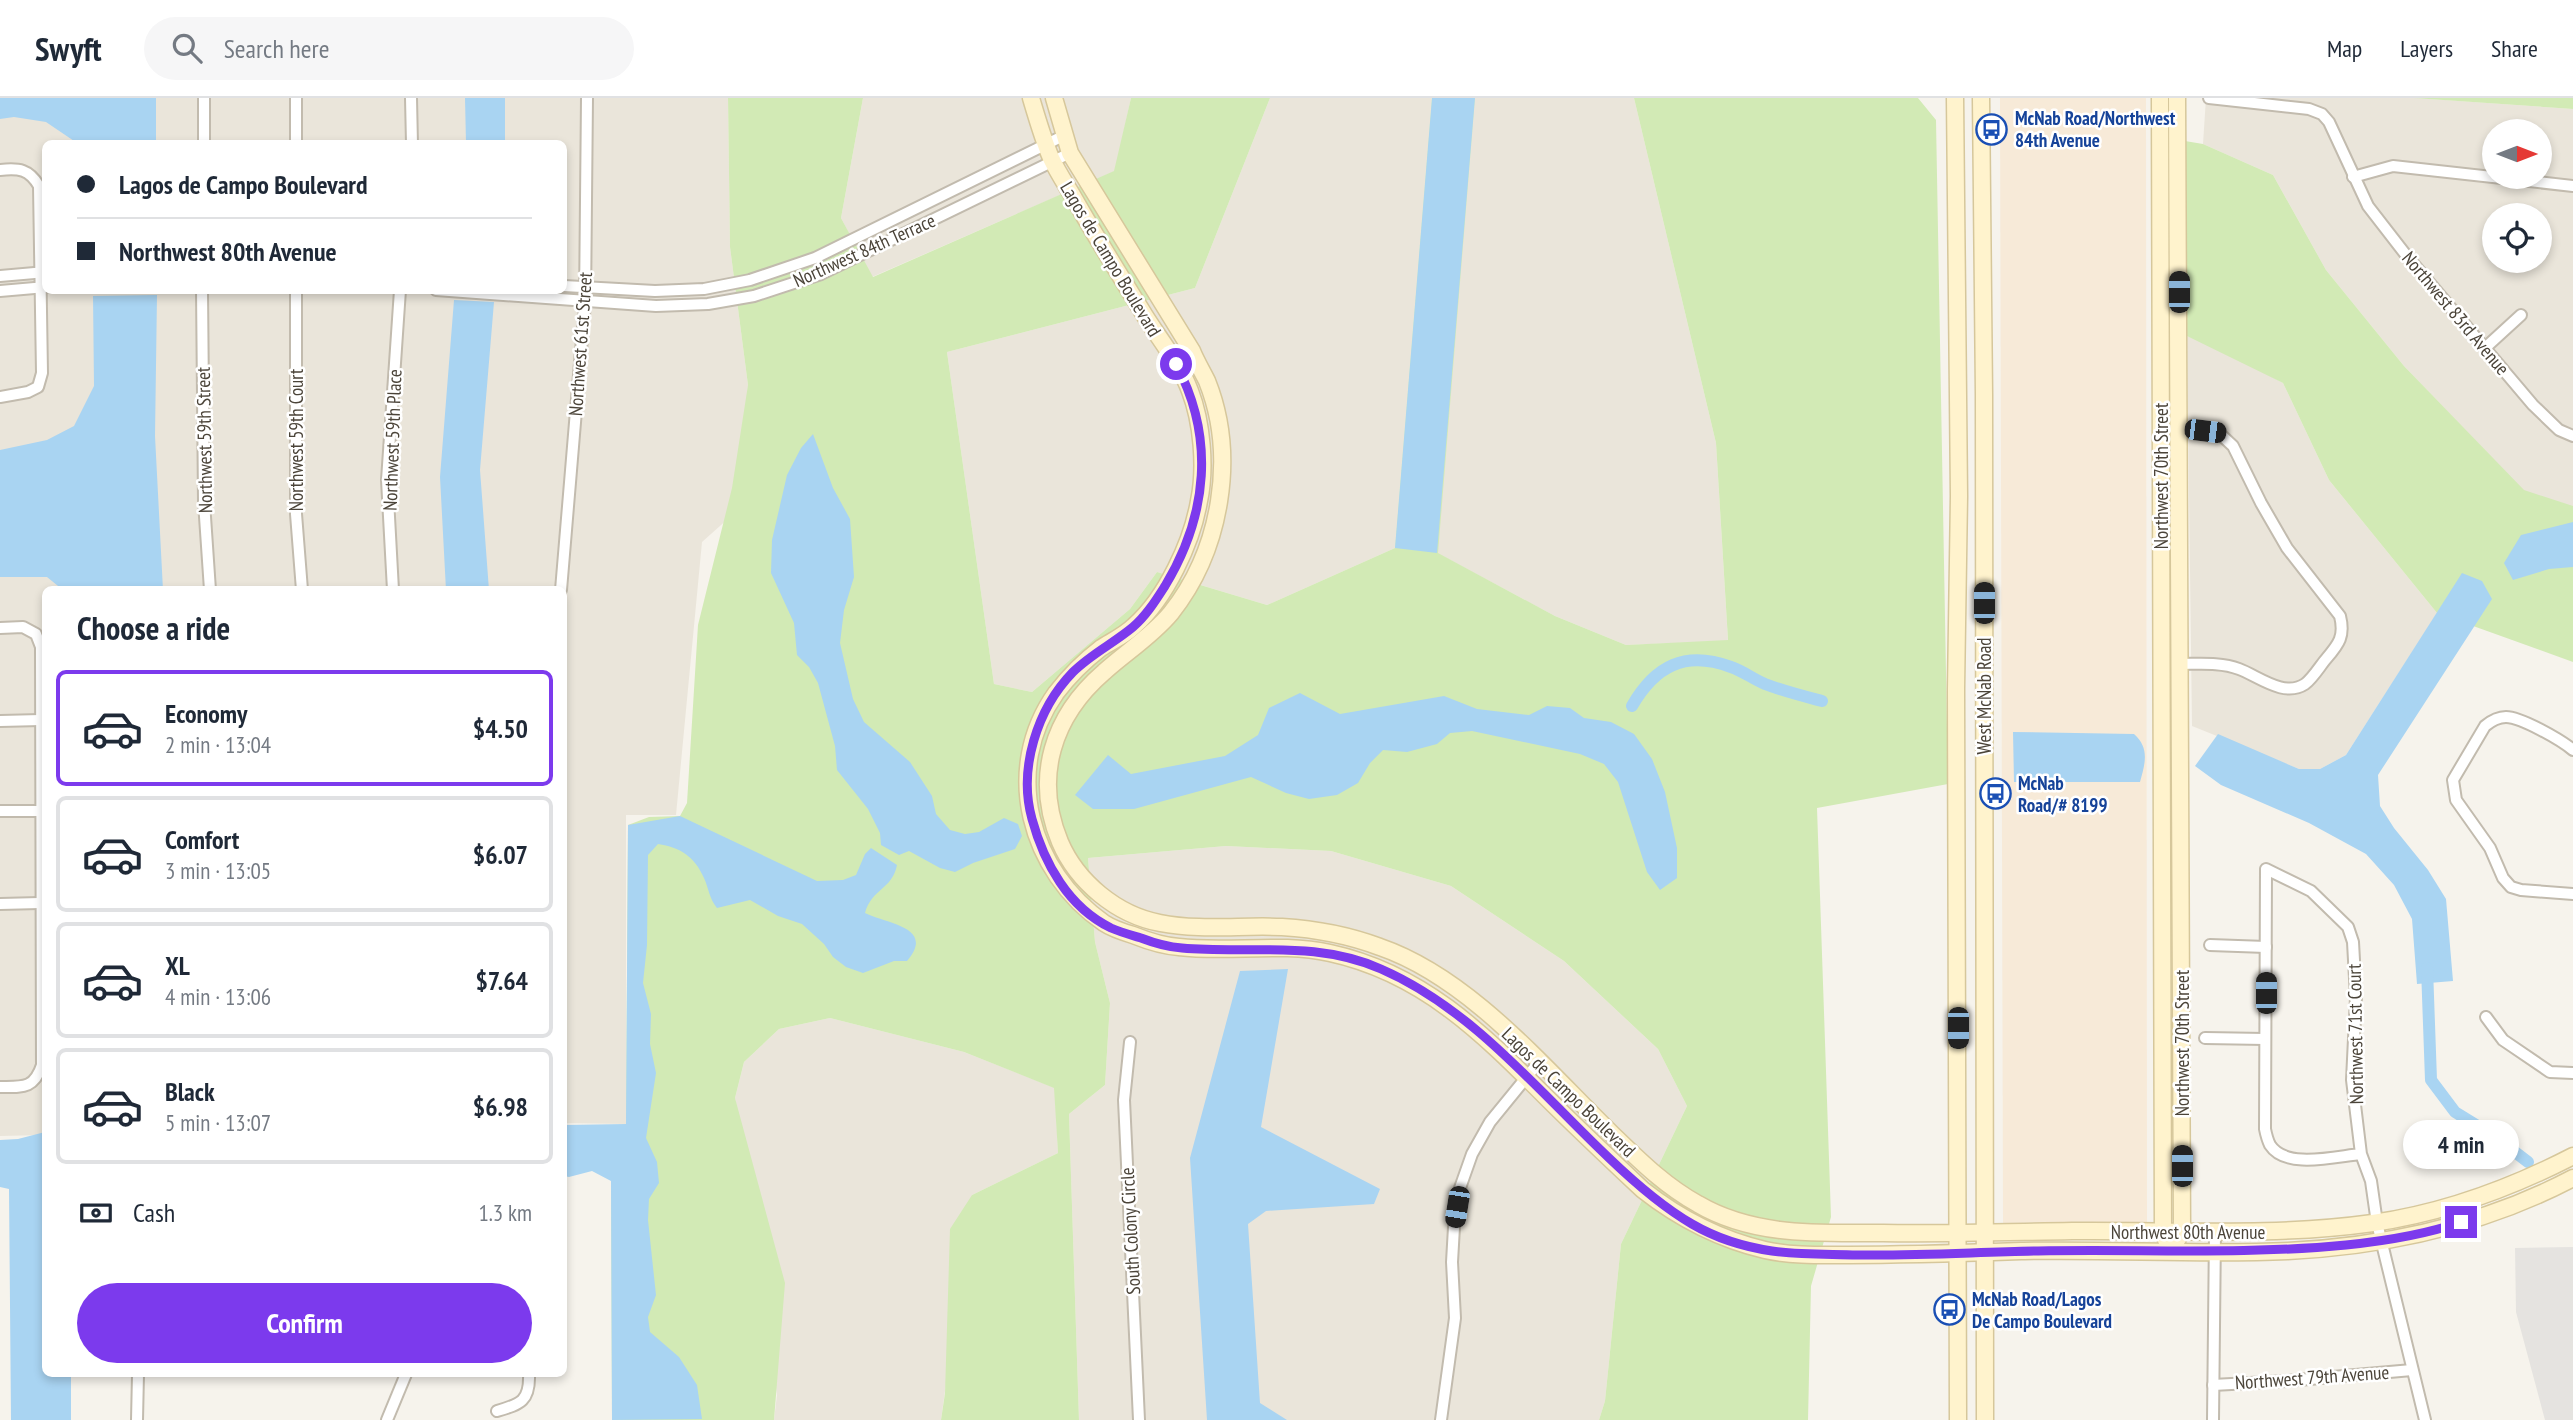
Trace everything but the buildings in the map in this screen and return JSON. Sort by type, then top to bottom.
[{"type":"street","points":[[204,98],[204,140]]},
{"type":"street","points":[[296,98],[296,140]]},
{"type":"street","points":[[411,98],[412,140]]},
{"type":"street","name":"Northwest 61st Street","points":[[561,586],[585,303],[587,98]]},
{"type":"street","name":"Lagos de Campo Boulevard","points":[[1031,98],[1052,161],[1190,390],[1198,423],[1201,460],[1200,497],[1191,536],[1175,570],[1157,599],[1135,626],[1073,672],[1053,697],[1036,733],[1028,772],[1029,811],[1040,848],[1055,877],[1081,907],[1110,927],[1157,944],[1182,948],[1280,948],[1328,952],[1377,967],[1415,985],[1448,1006],[1481,1034],[1643,1190],[1696,1227],[1730,1241],[1768,1251],[1807,1254],[1958,1254]]},
{"type":"street","name":"Lagos de Campo Boulevard","points":[[1054,98],[1070,153],[1192,351],[1207,383],[1217,419],[1222,460],[1220,497],[1209,542],[1194,578],[1171,613],[1145,640],[1087,687],[1070,707],[1055,738],[1048,772],[1050,810],[1061,843],[1076,870],[1096,891],[1121,908],[1154,923],[1329,931],[1384,948],[1425,967],[1462,992],[1539,1062],[1651,1171],[1703,1208],[1737,1221],[1771,1229],[1807,1233],[1958,1234]]},
{"type":"street","name":"West McNab Road","points":[[1955,98],[1959,496],[1956,689],[1958,1420]]},
{"type":"street","name":"West McNab Road","points":[[1981,98],[1985,1420]]},
{"type":"street","name":"Northwest 70th Street","points":[[2160,98],[2163,1233],[2170,1251]]},
{"type":"street","name":"Northwest 70th Street","points":[[2177,98],[2182,1232]]},
{"type":"street","name":"Northwest 83rd Avenue","points":[[2209,98],[2309,109],[2322,114],[2329,122],[2368,206],[2406,255],[2533,405],[2559,430],[2573,436]]},
{"type":"street","name":"Northwest 84th Terrace","points":[[567,286],[655,291],[704,289],[750,280],[815,258],[1065,135]]},
{"type":"street","name":"Northwest 84th Terrace","points":[[482,294],[585,303],[669,306],[708,304],[754,296],[821,274],[1070,153]]},
{"type":"street","points":[[2353,177],[2393,166],[2573,186]]},
{"type":"street","points":[[0,170],[18,168],[32,174],[39,186],[42,250]]},
{"type":"street","points":[[0,276],[42,272]]},
{"type":"street","points":[[0,291],[42,287]]},
{"type":"street","points":[[0,397],[28,392],[38,387],[42,373],[43,294]]},
{"type":"street","name":"Northwest 59th Street","points":[[202,294],[204,502],[210,586]]},
{"type":"street","name":"Northwest 59th Court","points":[[296,294],[296,514],[302,586]]},
{"type":"street","name":"Northwest 59th Place","points":[[393,586],[387,480],[400,294]]},
{"type":"street","points":[[2486,347],[2521,315]]},
{"type":"street","points":[[2161,430],[2219,433],[2234,446],[2261,503],[2287,548],[2340,616],[2343,629],[2337,647],[2305,684],[2294,687],[2278,687],[2240,669],[2220,664],[2180,664]]},
{"type":"street","points":[[0,628],[23,627],[36,634],[41,647],[42,1065],[37,1079],[25,1087],[0,1087]]},
{"type":"street","points":[[2573,750],[2565,743],[2513,718],[2502,717],[2485,726],[2453,780],[2456,800],[2485,839],[2502,878],[2511,887],[2573,894]]},
{"type":"street","points":[[0,721],[41,720]]},
{"type":"street","points":[[0,811],[41,811]]},
{"type":"street","name":"Northwest 71st Court","points":[[2361,1154],[2308,1160],[2291,1159],[2277,1153],[2270,1145],[2265,1129],[2266,869],[2311,891],[2348,927],[2353,942],[2356,987],[2352,1080],[2361,1154],[2371,1181],[2381,1241],[2425,1420]]},
{"type":"street","points":[[0,904],[40,903]]},
{"type":"street","points":[[1143,918],[1157,944]]},
{"type":"street","points":[[2210,945],[2266,947]]},
{"type":"street","points":[[2486,1017],[2502,1040],[2550,1072],[2573,1073]]},
{"type":"street","points":[[2205,1038],[2265,1040]]},
{"type":"street","name":"South Colony Circle","points":[[1130,1042],[1124,1100],[1139,1420]]},
{"type":"street","points":[[1441,1420],[1455,1318],[1452,1262],[1460,1188],[1472,1154],[1490,1122],[1539,1062]]},
{"type":"street","points":[[1590,1140],[1604,1125]]},
{"type":"street","name":"Northwest 80th Avenue","points":[[1958,1234],[2291,1231],[2377,1223],[2443,1208],[2506,1188],[2573,1156]]},
{"type":"street","name":"Northwest 80th Avenue","points":[[1958,1254],[2289,1251],[2381,1241],[2446,1227],[2553,1188],[2573,1178]]},
{"type":"street","points":[[2213,1420],[2215,1231]]},
{"type":"street","points":[[2170,1251],[2182,1232]]},
{"type":"street","name":"Northwest 79th Avenue","points":[[2213,1385],[2412,1370]]},
{"type":"street","points":[[137,1420],[138,1377]]},
{"type":"street","points":[[387,1420],[405,1377]]},
{"type":"street","points":[[497,1411],[519,1405],[526,1398],[529,1377]]},
{"type":"shaded area","points":[[0,98],[728,98],[730,247],[748,385],[739,509],[702,542],[676,815],[626,815],[626,1124],[567,1123],[567,586],[42,586],[42,1135],[0,1136]]},
{"type":"shaded area","points":[[863,98],[1131,98],[1115,171],[872,277],[841,218]]},
{"type":"shaded area","points":[[1270,98],[1432,98],[1395,548],[1267,605],[1157,572],[1130,609],[1032,692],[994,684],[947,352],[1195,288]]},
{"type":"shaded area","points":[[1475,98],[1634,98],[1716,443],[1728,641],[1626,645],[1555,616],[1437,553]]},
{"type":"shaded area","points":[[2000,98],[2146,98],[2147,1222],[2003,1223]]},
{"type":"shaded area","points":[[2206,98],[2415,98],[2573,109],[2573,507],[2524,491],[2404,366],[2326,270],[2273,175],[2203,144]]},
{"type":"shaded area","points":[[2187,336],[2206,342],[2283,383],[2329,480],[2437,613],[2346,755],[2320,769],[2299,769],[2192,726]]},
{"type":"shaded area","points":[[1226,846],[1331,851],[1451,886],[1564,961],[1658,1049],[1687,1106],[1621,1244],[1605,1401],[1599,1420],[1079,1420],[1069,1114],[1105,1085],[1110,1003],[1095,942],[1088,858]]},
{"type":"shaded area","points":[[830,1018],[964,1052],[1055,1088],[1058,1153],[972,1195],[941,1420],[774,1420],[777,1395],[735,1098],[744,1062],[779,1029]]},
{"type":"shaded area","points":[[2573,1247],[2573,1420],[2545,1420],[2516,1312],[2515,1248]]},
{"type":"green space","points":[[728,98],[863,98],[841,218],[873,277],[1114,171],[1131,98],[1270,98],[1195,288],[947,352],[994,684],[1032,692],[1130,609],[1157,572],[1267,605],[1395,548],[1432,98],[1475,98],[1438,553],[1555,616],[1626,645],[1728,640],[1716,443],[1634,98],[1918,98],[1936,120],[1948,784],[1817,808],[1831,1217],[1811,1286],[1808,1420],[1599,1420],[1605,1401],[1621,1244],[1687,1106],[1658,1049],[1564,961],[1451,886],[1331,851],[1226,846],[1088,858],[1095,942],[1110,1003],[1105,1085],[1069,1114],[1079,1420],[941,1420],[945,1393],[950,1229],[972,1195],[1058,1153],[1054,1088],[964,1052],[830,1018],[779,1029],[744,1062],[735,1098],[785,1283],[774,1420],[612,1420],[611,1180],[626,1124],[628,825],[649,817],[680,816],[687,803],[698,625],[732,488],[748,385],[730,247]]},
{"type":"green space","points":[[2414,98],[2573,98],[2573,109]]},
{"type":"green space","points":[[2185,141],[2203,144],[2273,175],[2326,270],[2404,366],[2524,490],[2573,506],[2573,662],[2437,613],[2329,480],[2283,383],[2187,336]]},
{"type":"water","points":[[0,98],[156,98],[156,140],[73,140],[46,122],[14,117],[0,119]]},
{"type":"water","points":[[465,98],[505,98],[505,140],[466,140]]},
{"type":"water","points":[[1432,98],[1475,98],[1437,553],[1395,548]]},
{"type":"water","points":[[157,295],[155,436],[163,586],[58,586],[47,577],[0,577],[0,450],[47,440],[74,426],[94,386],[93,296]]},
{"type":"water","points":[[454,300],[494,302],[480,470],[489,586],[446,586],[440,477]]},
{"type":"water","points":[[813,434],[833,488],[850,519],[854,577],[844,610],[840,643],[853,699],[864,722],[910,762],[932,796],[936,814],[950,830],[965,834],[979,832],[1004,818],[1018,824],[1022,836],[1015,849],[955,872],[940,868],[909,851],[899,855],[881,845],[880,833],[868,809],[837,770],[835,746],[818,683],[809,667],[797,655],[794,623],[771,573],[772,540],[787,475],[801,448]]},
{"type":"water","points":[[2573,522],[2573,567],[2549,569],[2513,580],[2504,563],[2521,535]]},
{"type":"water","points":[[2462,573],[2482,581],[2492,599],[2378,775],[2380,806],[2428,870],[2446,899],[2453,981],[2417,984],[2412,919],[2394,885],[2366,854],[2309,823],[2221,785],[2195,766],[2218,734],[2299,769],[2320,769],[2346,755]]},
{"type":"water","points":[[1300,693],[1340,714],[1444,696],[1477,709],[1529,715],[1547,706],[1570,708],[1584,718],[1611,722],[1634,734],[1652,759],[1665,792],[1677,848],[1677,878],[1660,890],[1647,872],[1618,782],[1604,764],[1580,754],[1472,731],[1450,733],[1437,744],[1407,752],[1383,750],[1370,763],[1358,783],[1337,795],[1309,799],[1286,793],[1251,777],[1134,809],[1093,809],[1075,795],[1108,755],[1131,774],[1225,756],[1258,735],[1269,708]]},
{"type":"water","points":[[2013,732],[2134,734],[2144,751],[2145,763],[2140,782],[2014,782]]},
{"type":"water","points":[[680,816],[817,881],[843,880],[856,875],[865,854],[871,848],[897,865],[891,880],[872,898],[865,913],[905,928],[916,941],[907,961],[894,961],[863,973],[846,967],[833,957],[824,944],[802,924],[778,916],[750,900],[717,908],[700,871],[691,859],[680,851],[658,844],[648,855],[647,945],[643,983],[651,1014],[650,1044],[656,1073],[646,1138],[657,1162],[659,1183],[649,1199],[648,1220],[656,1295],[648,1317],[650,1332],[679,1357],[697,1385],[702,1419],[612,1420],[611,1181],[592,1171],[567,1177],[567,1125],[626,1124],[628,825]]},
{"type":"water","points":[[1288,969],[1261,1127],[1380,1189],[1374,1204],[1266,1211],[1248,1224],[1260,1403],[1287,1420],[1207,1420],[1190,1158],[1240,971]]},
{"type":"water","points":[[42,1133],[42,1377],[71,1377],[71,1420],[11,1420],[9,1189],[0,1187],[0,1140]]},
{"type":"waterway","points":[[1632,706],[1641,692],[1661,672],[1673,665],[1699,660],[1731,667],[1765,684],[1822,701]]},
{"type":"waterway","points":[[2427,968],[2431,1080],[2455,1112],[2494,1136],[2528,1162]]},
{"type":"place","name":"McNab Road/Northwest 84th Avenue","points":[[1992,129]]},
{"type":"place","name":"McNab Road/# 8199","points":[[1995,794]]},
{"type":"place","name":"McNab Road/Lagos De Campo Boulevard","points":[[1949,1310]]},
{"type":"route","points":[[1176,364],[1190,390],[1198,423],[1200,497],[1191,536],[1157,599],[1135,626],[1099,650],[1073,672],[1053,697],[1036,733],[1028,772],[1029,811],[1040,848],[1055,877],[1081,907],[1110,927],[1157,944],[1182,948],[1280,948],[1328,952],[1377,967],[1415,985],[1448,1006],[1481,1034],[1588,1139],[1643,1190],[1668,1209],[1696,1227],[1730,1241],[1768,1251],[1926,1255],[2040,1251],[2289,1251],[2381,1241],[2461,1222]]}]
